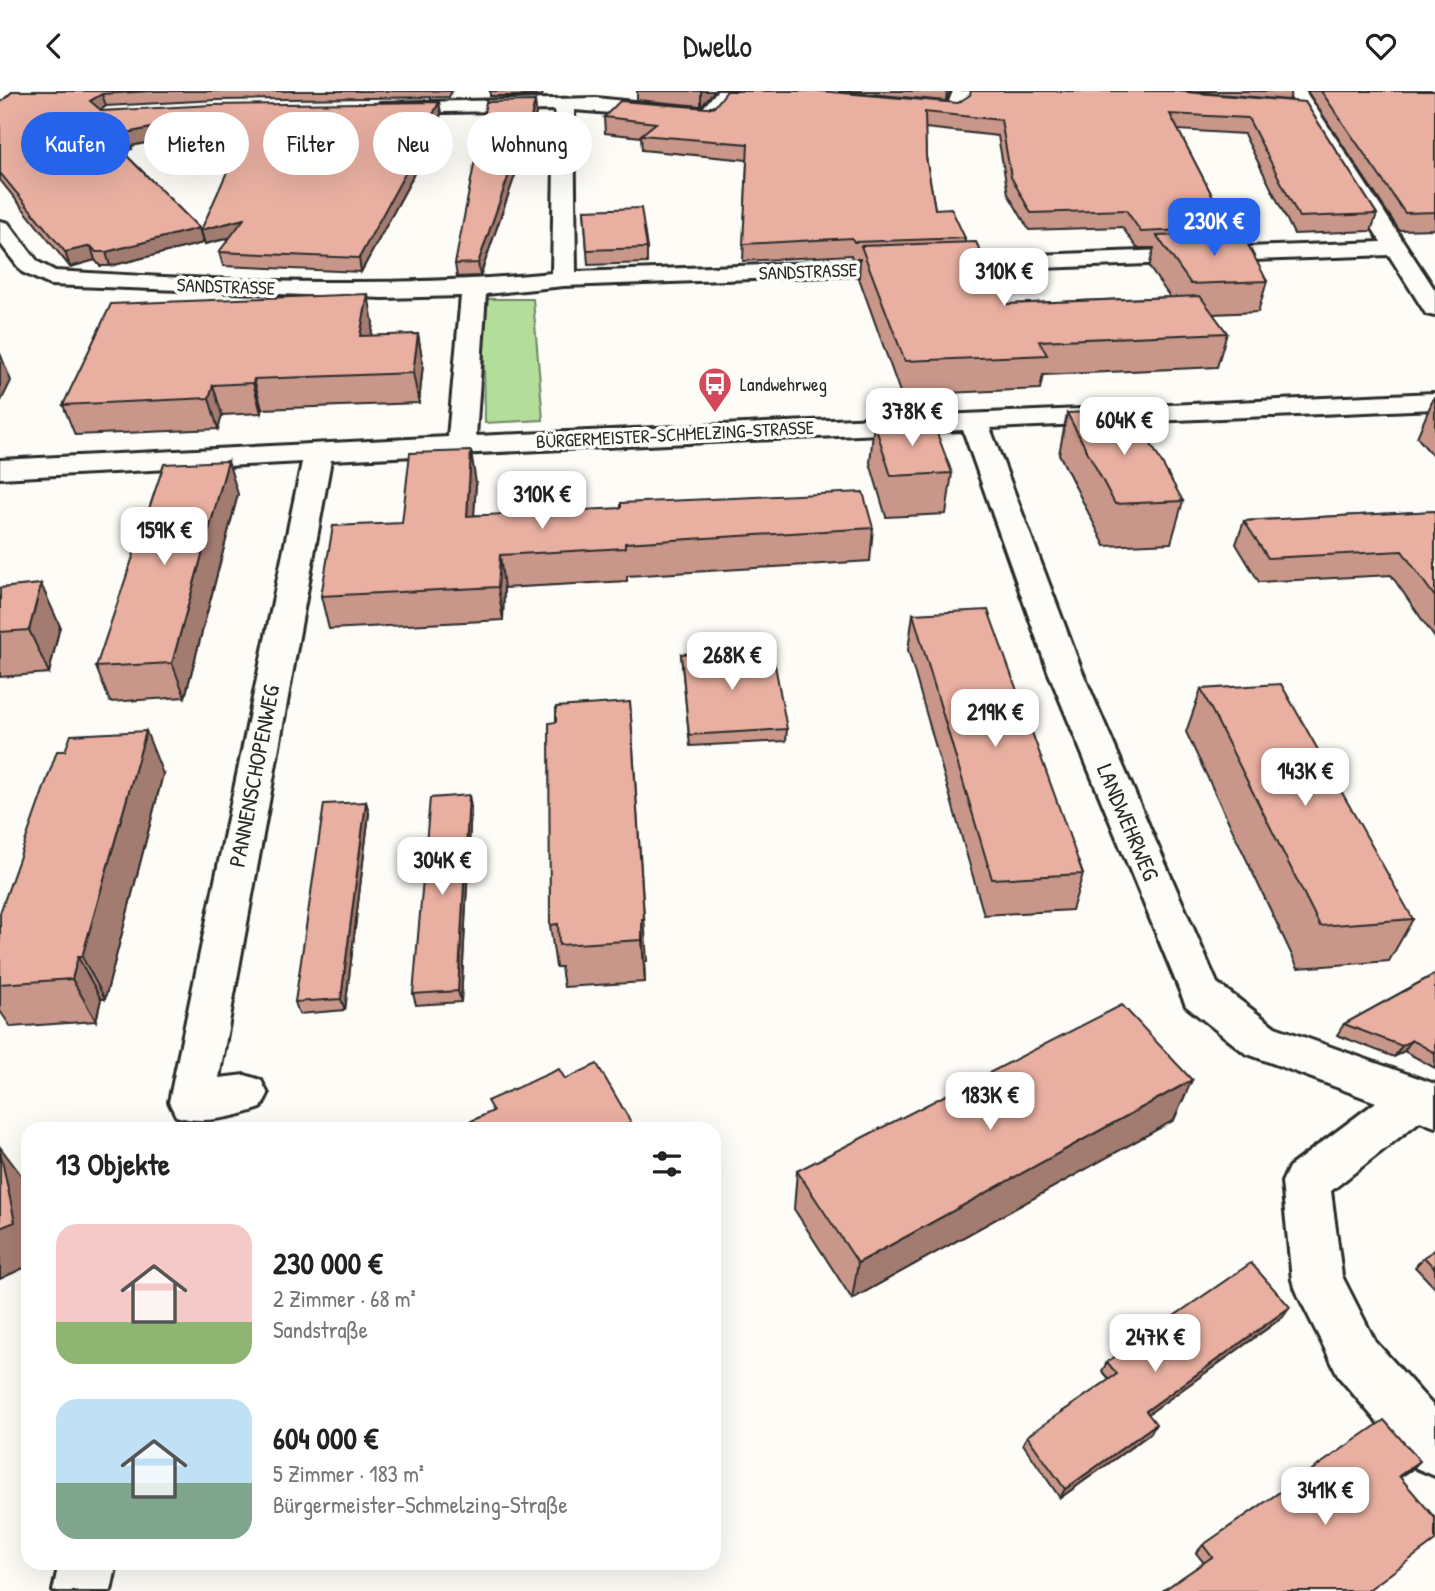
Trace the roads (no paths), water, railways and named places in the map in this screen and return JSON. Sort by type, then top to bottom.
[{"type":"street","points":[[365,107],[596,103],[706,115],[727,91]]},
{"type":"street","points":[[889,104],[956,110],[962,91]]},
{"type":"street","points":[[1281,107],[1302,100],[1435,309]]},
{"type":"street","points":[[564,104],[564,279]]},
{"type":"street","name":"SANDSTRASSE","points":[[0,228],[30,267],[50,278],[369,291],[474,288],[564,279],[1394,248]]},
{"type":"street","points":[[461,444],[474,288]]},
{"type":"street","name":"BÜRGERMEISTER-SCHMELZING-STRASSE","points":[[0,469],[461,444],[1435,401]]},
{"type":"street","name":"LANDWEHRWEG","points":[[974,422],[1065,671],[1201,994],[1260,1040],[1426,1102]]},
{"type":"street","name":"PANNENSCHOPENWEG","points":[[189,1115],[318,452]]},
{"type":"street","name":"PANNENSCHOPENWEG","points":[[189,1115],[245,1094]]},
{"type":"street","name":"LANDWEHRWEG","points":[[1426,1102],[1306,1182],[1317,1280],[1357,1359],[1435,1449]]},
{"type":"street","points":[[82,1591],[86,1570]]},
{"type":"place","name":"Landwehrweg","points":[[715,414]]}]
